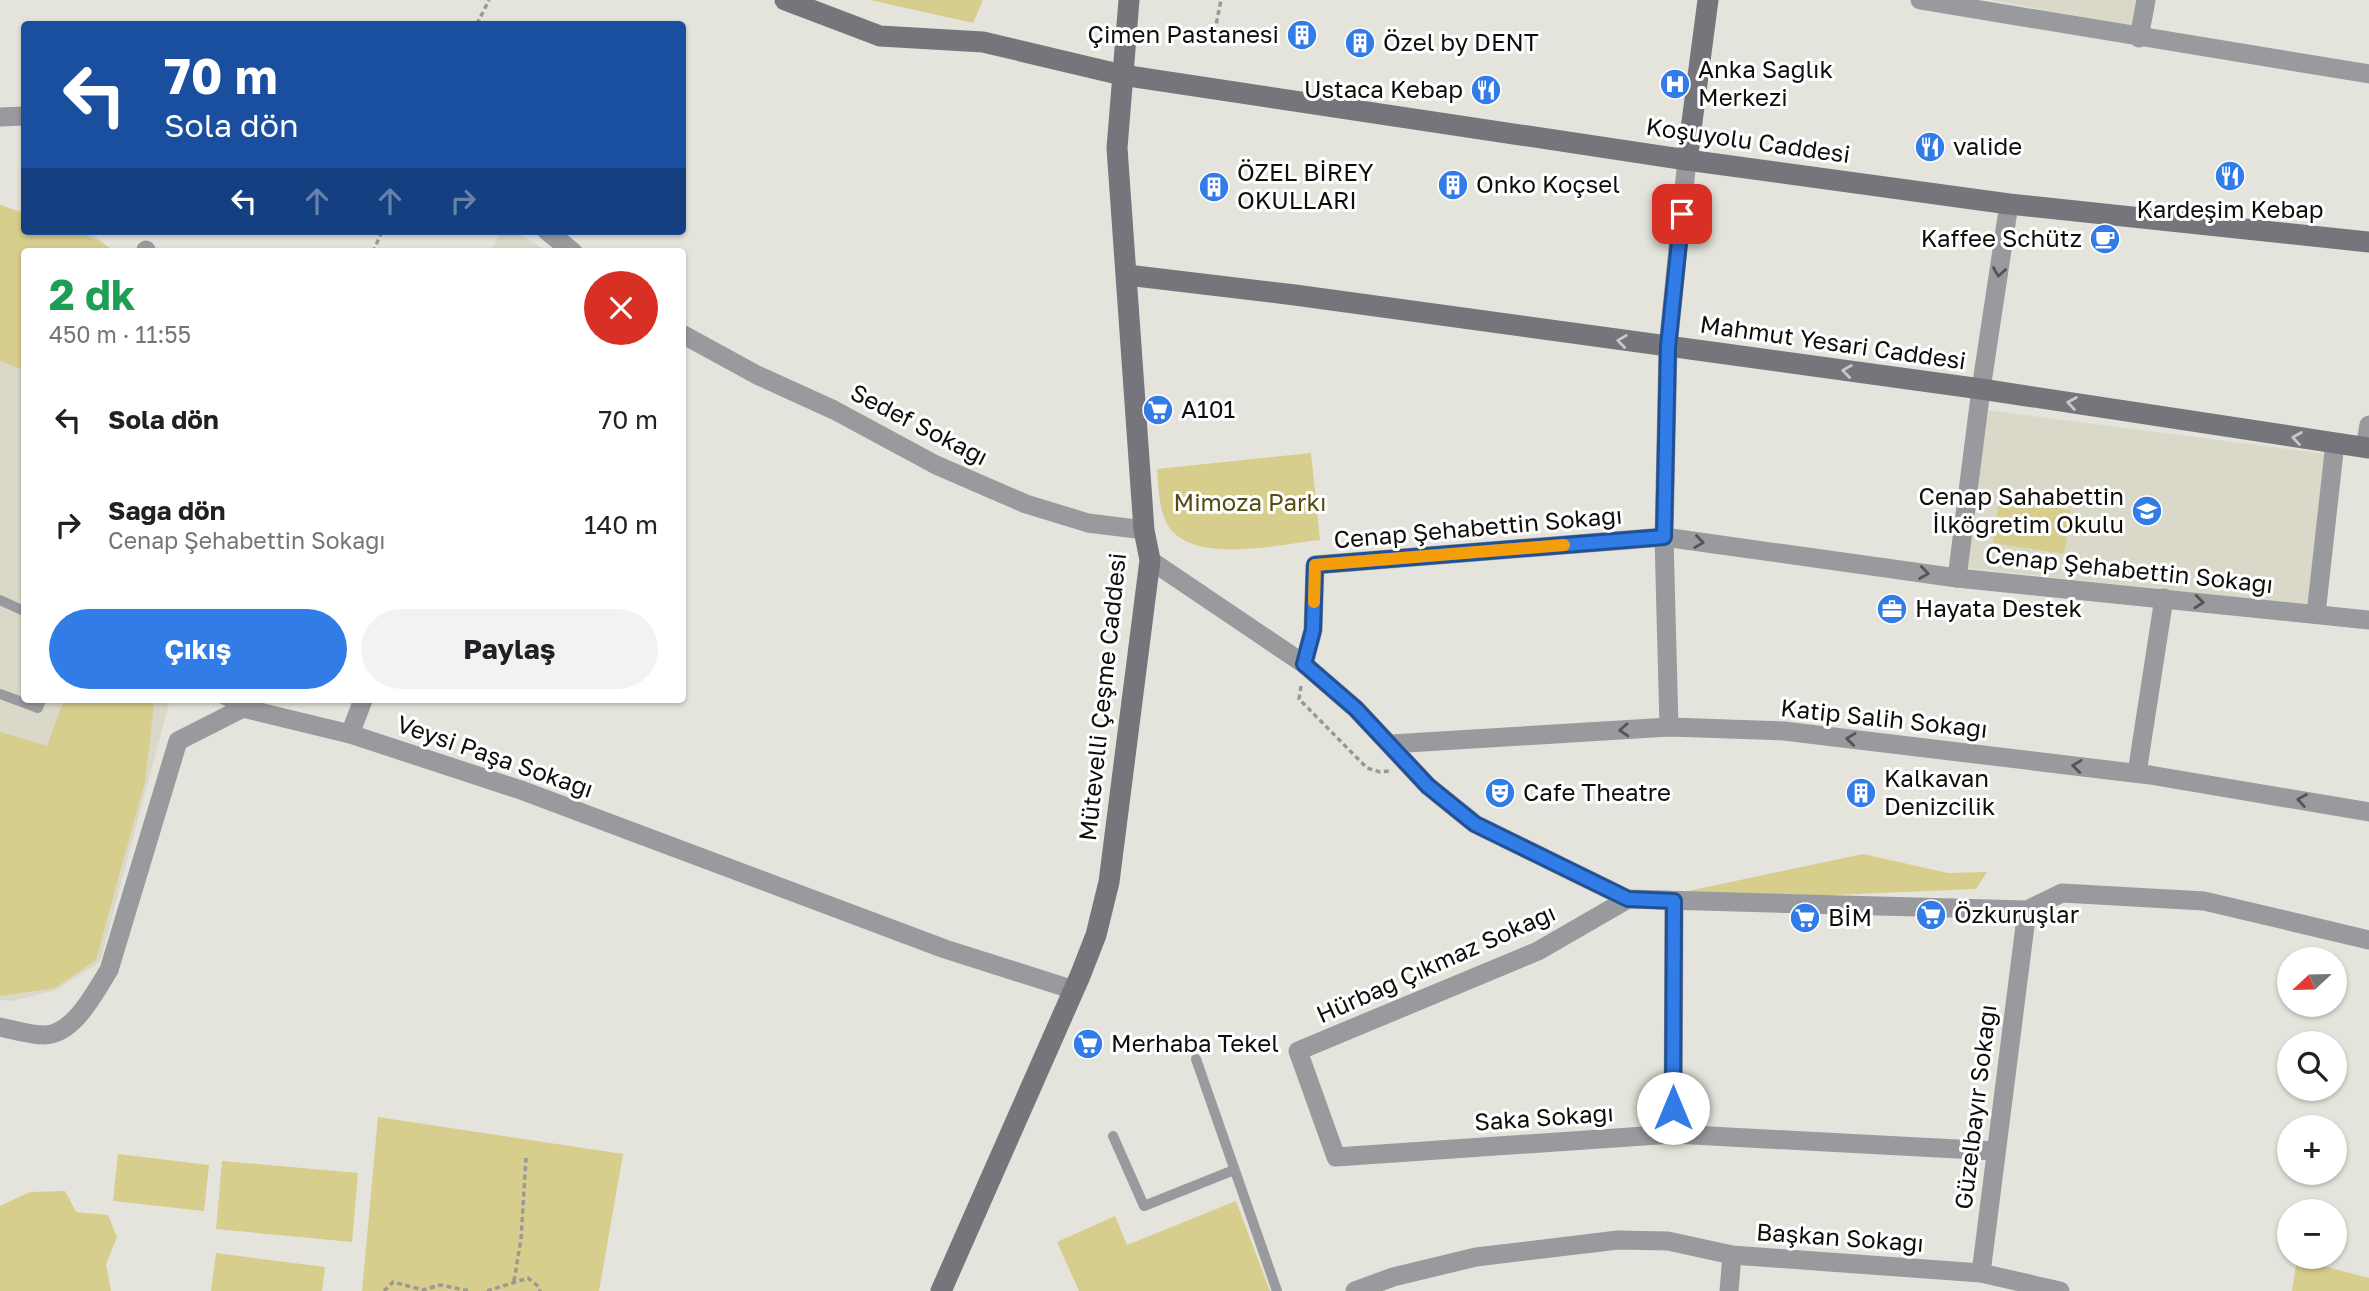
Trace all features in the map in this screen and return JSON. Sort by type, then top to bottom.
[{"type":"street","name":"Koşuyolu Caddesi","points":[[785,0],[880,37],[983,42],[1122,75],[1687,160],[2010,204],[2369,242]]},
{"type":"street","name":"Mütevelli Çeşme Caddesi","points":[[941,1291],[1074,989],[1096,935],[1109,882],[1150,560],[1144,530],[1117,148],[1129,0]]},
{"type":"street","points":[[1669,727],[1664,537],[1668,347],[1687,160],[1708,0]]},
{"type":"street","points":[[1920,0],[2369,74]]},
{"type":"street","points":[[2139,38],[2146,0]]},
{"type":"street","points":[[0,117],[21,116]]},
{"type":"street","points":[[1957,578],[1981,389],[2010,204]]},
{"type":"street","points":[[552,235],[568,248]]},
{"type":"street","name":"Mahmut Yesari Caddesi","points":[[1127,275],[1295,295],[1981,389],[2367,448]]},
{"type":"street","name":"Sedef Sokağı","points":[[686,336],[757,375],[835,410],[936,465],[1026,504],[1088,523],[1144,530]]},
{"type":"street","points":[[2367,448],[2369,425]]},
{"type":"street","points":[[2316,614],[2335,443]]},
{"type":"street","name":"Cenap Şehabettin Sokağı","points":[[1304,664],[1313,630],[1315,565],[1664,537],[1957,578],[2369,620]]},
{"type":"street","points":[[1150,560],[1304,664],[1391,744],[1428,786],[1475,824],[1628,899],[2027,910],[2062,893],[2204,901],[2369,940]]},
{"type":"street","points":[[2137,773],[2164,598]]},
{"type":"street","points":[[350,734],[362,703]]},
{"type":"street","points":[[0,1027],[44,1035],[61,1032],[89,1002],[109,970],[178,741],[243,708]]},
{"type":"street","name":"Veysi Paşa Sokağı","points":[[243,708],[350,734],[521,790],[945,948],[1074,989]]},
{"type":"street","name":"Katip Salih Sokağı","points":[[1391,744],[1669,727],[1784,731],[2137,773],[2369,812]]},
{"type":"street","name":"Hürbağ Çıkmaz Sokağı","points":[[1298,1051],[1538,951],[1628,899]]},
{"type":"street","points":[[1673,1133],[1674,901]]},
{"type":"street","name":"Güzelbayır Sokağı","points":[[1980,1273],[2027,910]]},
{"type":"street","name":"Saka Sokağı","points":[[1298,1051],[1336,1157],[1673,1133],[1994,1151]]},
{"type":"street","points":[[1355,1291],[1393,1277],[1476,1257],[1618,1240],[1668,1241],[1732,1255]]},
{"type":"street","name":"Başkan Sokağı","points":[[1729,1291],[1732,1255],[1980,1273],[2060,1291]]},
{"type":"street","points":[[1980,1273],[2013,1291]]},
{"type":"lane","points":[[0,600],[21,610]]},
{"type":"lane","points":[[0,694],[21,702]]},
{"type":"lane","points":[[24,703],[38,708],[40,703]]},
{"type":"lane","points":[[231,703],[243,708]]},
{"type":"lane","points":[[1196,1059],[1277,1291]]},
{"type":"lane","points":[[1113,1136],[1143,1206],[1234,1170]]},
{"type":"path","points":[[478,21],[489,0]]},
{"type":"path","points":[[1213,40],[1221,0]]},
{"type":"path","points":[[1304,664],[1299,699],[1367,768],[1380,772],[1412,767]]},
{"type":"path","points":[[514,1281],[521,1239],[526,1158]]},
{"type":"path","points":[[487,1291],[528,1278],[540,1291]]},
{"type":"path","points":[[384,1291],[393,1282],[423,1290],[440,1286],[470,1291]]},
{"type":"shaded area","points":[[1990,0],[2138,0],[2133,26]]},
{"type":"shaded area","points":[[0,205],[21,212],[21,235],[92,235],[110,248],[21,248],[21,703],[169,703],[100,962],[56,990],[13,1001],[0,1000]]},
{"type":"shaded area","points":[[499,235],[521,235],[542,248],[492,248]]},
{"type":"shaded area","name":"Cenap Sahabettin İlköğretim Okulu","points":[[1985,410],[2326,454],[2308,605],[1967,568]]},
{"type":"green space","points":[[870,0],[983,0],[973,23]]},
{"type":"green space","points":[[0,205],[21,212],[21,235],[86,235],[110,248],[21,248],[21,369],[0,361]]},
{"type":"green space","name":"Mimoza Parkı","points":[[1311,453],[1320,540],[1243,549],[1203,547],[1173,532],[1164,518],[1157,469]]},
{"type":"green space","points":[[1999,499],[2071,510],[2064,554],[1993,543]]},
{"type":"green space","points":[[63,703],[154,704],[145,781],[96,960],[55,988],[0,996],[0,732],[47,746]]},
{"type":"green space","points":[[1863,854],[1948,873],[1987,872],[1976,889],[1832,895],[1674,894]]},
{"type":"green space","points":[[378,1117],[623,1154],[599,1291],[362,1291]]},
{"type":"green space","points":[[118,1154],[209,1165],[204,1211],[113,1201]]},
{"type":"green space","points":[[222,1161],[358,1173],[352,1242],[216,1229]]},
{"type":"green space","points":[[65,1191],[76,1212],[108,1215],[117,1237],[106,1264],[111,1291],[0,1291],[0,1206],[30,1192]]},
{"type":"green space","points":[[1236,1201],[1270,1291],[1079,1291],[1057,1242],[1115,1216],[1127,1245]]},
{"type":"green space","points":[[216,1253],[325,1267],[322,1291],[211,1291]]},
{"type":"green space","points":[[2295,1269],[2335,1269],[2369,1278],[2369,1291],[2292,1291]]},
{"type":"slow traffic","points":[[1314,602],[1315,565],[1564,545]]},
{"type":"place","name":"Çimen Pastanesi","points":[[1302,35]]},
{"type":"place","name":"Özel by DENT","points":[[1360,43]]},
{"type":"place","name":"Anka Sağlık Merkezi","points":[[1675,84]]},
{"type":"place","name":"Ustaca Kebap","points":[[1486,90]]},
{"type":"place","name":"valide","points":[[1930,147]]},
{"type":"place","name":"Kardeşim Kebap","points":[[2230,176]]},
{"type":"place","name":"Onko Koçsel","points":[[1453,185]]},
{"type":"place","name":"ÖZEL BİREY OKULLARI","points":[[1214,187]]},
{"type":"place","name":"Kaffee Schütz","points":[[2105,239]]},
{"type":"place","name":"A101","points":[[1158,410]]},
{"type":"place","name":"Cenap Sahabettin İlköğretim Okulu","points":[[2147,511]]},
{"type":"place","name":"Hayata Destek","points":[[1892,609]]},
{"type":"place","name":"Cafe Theatre","points":[[1500,793]]},
{"type":"place","name":"Kalkavan Denizcilik","points":[[1861,793]]},
{"type":"place","name":"Özkuruşlar","points":[[1931,915]]},
{"type":"place","name":"BİM","points":[[1805,918]]},
{"type":"place","name":"Merhaba Tekel","points":[[1088,1044]]},
{"type":"route","points":[[1673,1108],[1674,901],[1628,899],[1475,824],[1428,786],[1356,709],[1304,664],[1313,630],[1315,565],[1664,537],[1668,347],[1682,214]]}]
